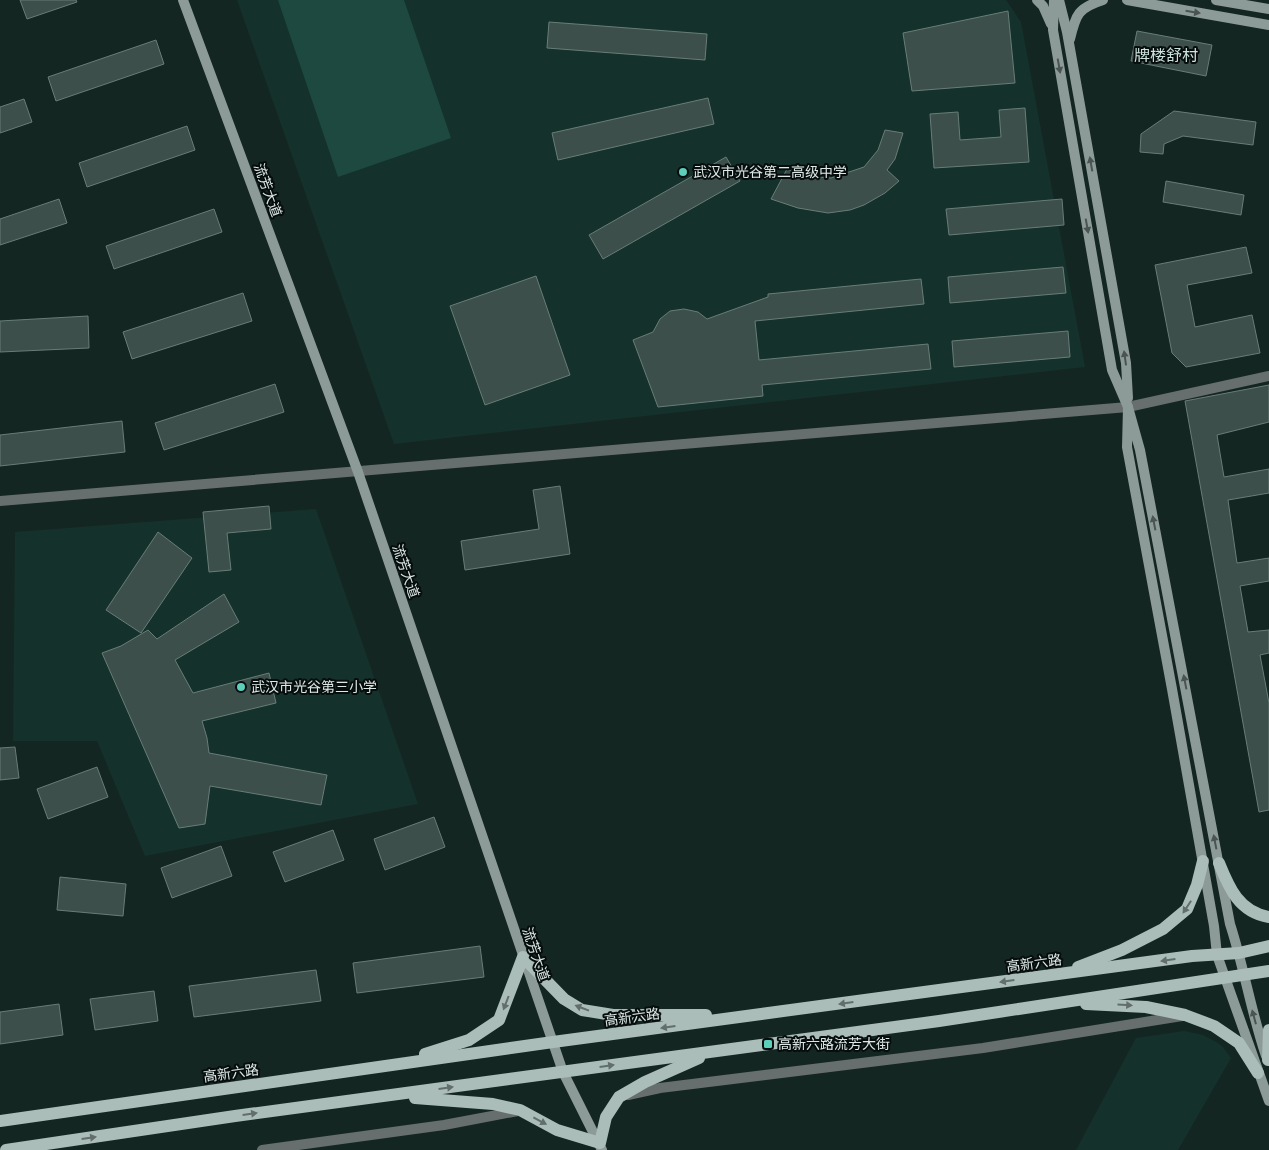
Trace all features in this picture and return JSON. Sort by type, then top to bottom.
[{"type":"main road","name":"流芳大道","points":[[183,0],[358,472],[522,957],[563,1072],[601,1146]]},
{"type":"main road","points":[[1037,0],[1043,6],[1050,19],[1055,38]]},
{"type":"main road","points":[[1054,0],[1053,30],[1112,370],[1128,407],[1140,450],[1230,924],[1239,953],[1254,1020],[1268,1062]]},
{"type":"main road","points":[[1060,0],[1126,363],[1127,447],[1203,861],[1217,955],[1269,1101]]},
{"type":"main road","points":[[1069,42],[1075,19],[1081,9],[1103,0]]},
{"type":"main road","points":[[1127,0],[1269,25]]},
{"type":"main road","points":[[1216,0],[1269,9]]},
{"type":"main road","points":[[1058,974],[1122,950],[1163,929],[1187,909],[1197,885],[1203,861]]},
{"type":"main road","points":[[1219,863],[1228,886],[1243,906],[1269,917]]},
{"type":"main road","name":"高新六路","points":[[0,1121],[553,1042],[1192,956],[1239,953],[1269,946]]},
{"type":"main road","points":[[389,1066],[469,1040],[499,1020],[522,957],[564,999],[582,1010],[613,1015],[752,1016]]},
{"type":"main road","points":[[6,1150],[235,1116],[930,1022],[1269,971]]},
{"type":"main road","points":[[1058,1002],[1146,1006],[1186,1015],[1214,1026],[1239,1043],[1258,1073]]},
{"type":"main road","points":[[1268,1062],[1269,1030]]},
{"type":"main road","points":[[390,1095],[493,1104],[520,1110],[557,1130],[601,1146],[606,1117],[619,1097],[645,1082],[713,1052]]},
{"type":"street","points":[[0,501],[1128,407],[1269,376]]},
{"type":"street","points":[[619,1097],[660,1088],[983,1048],[1186,1015]]},
{"type":"street","points":[[262,1150],[444,1125],[520,1110]]},
{"type":"shaded area","points":[[237,0],[1006,0],[1021,22],[1085,367],[394,444]]},
{"type":"shaded area","points":[[278,0],[404,0],[451,138],[338,177]]},
{"type":"shaded area","points":[[316,509],[418,804],[145,856],[97,741],[13,741],[15,532]]},
{"type":"shaded area","points":[[1184,1031],[1203,1035],[1216,1042],[1222,1046],[1231,1058],[1178,1150],[1076,1150],[1136,1038]]},
{"type":"building","points":[[20,0],[76,0],[77,2],[27,19]]},
{"type":"building","points":[[1008,11],[1015,83],[912,91],[903,33]]},
{"type":"building","points":[[549,22],[707,34],[705,60],[547,48]]},
{"type":"building","points":[[1137,31],[1212,45],[1206,76],[1131,61]]},
{"type":"building","points":[[156,40],[164,64],[56,101],[48,77]]},
{"type":"building","points":[[708,98],[714,124],[558,160],[552,133]]},
{"type":"building","points":[[24,99],[32,122],[0,133],[0,107]]},
{"type":"building","points":[[1025,108],[1029,162],[934,168],[930,114],[958,112],[960,140],[1001,137],[999,110]]},
{"type":"building","points":[[1174,111],[1256,122],[1253,145],[1183,136],[1164,144],[1163,154],[1140,152],[1141,134]]},
{"type":"building","points":[[187,126],[195,150],[87,187],[79,163]]},
{"type":"building","points":[[885,130],[903,133],[895,159],[887,170],[899,181],[885,193],[864,205],[850,210],[828,213],[798,208],[771,199],[787,169],[804,176],[831,178],[864,167],[878,150]]},
{"type":"building","points":[[726,157],[740,181],[603,259],[589,235]]},
{"type":"building","points":[[1166,181],[1244,195],[1241,215],[1163,202]]},
{"type":"building","points":[[59,199],[67,223],[0,245],[0,219]]},
{"type":"building","points":[[1062,199],[1064,225],[949,235],[946,209]]},
{"type":"building","points":[[214,209],[222,232],[114,269],[106,246]]},
{"type":"building","points":[[1246,247],[1252,273],[1187,285],[1195,327],[1252,315],[1260,353],[1186,367],[1172,353],[1155,265]]},
{"type":"building","points":[[1063,267],[1066,293],[950,303],[948,277]]},
{"type":"building","points":[[536,276],[570,375],[485,405],[450,306]]},
{"type":"building","points":[[921,279],[924,304],[755,321],[759,360],[928,344],[931,369],[762,385],[763,396],[658,407],[633,340],[653,332],[660,319],[670,311],[684,309],[698,312],[707,319],[768,297],[768,294]]},
{"type":"building","points":[[243,293],[252,321],[132,359],[123,332]]},
{"type":"building","points":[[88,316],[89,348],[0,352],[0,321]]},
{"type":"building","points":[[1068,331],[1070,357],[954,367],[952,341]]},
{"type":"building","points":[[275,384],[284,412],[164,450],[155,423]]},
{"type":"building","points":[[1269,385],[1269,422],[1217,435],[1224,477],[1269,469],[1269,493],[1228,500],[1237,563],[1269,558],[1269,581],[1240,586],[1248,632],[1269,630],[1269,653],[1260,655],[1269,703],[1269,810],[1259,812],[1185,401]]},
{"type":"building","points":[[122,421],[125,452],[0,466],[0,435]]},
{"type":"building","points":[[560,486],[570,554],[465,570],[461,541],[539,529],[533,490]]},
{"type":"building","points":[[269,506],[271,529],[227,533],[231,570],[209,572],[203,512]]},
{"type":"building","points":[[158,532],[192,558],[141,633],[106,610]]},
{"type":"building","points":[[224,594],[239,622],[175,660],[193,693],[269,673],[276,703],[202,721],[209,753],[327,775],[321,805],[210,786],[205,824],[179,828],[102,653],[121,646],[148,630],[157,639]]},
{"type":"building","points":[[15,747],[19,778],[0,780],[0,748]]},
{"type":"building","points":[[97,767],[108,797],[48,819],[37,789]]},
{"type":"building","points":[[434,817],[445,847],[385,870],[374,839]]},
{"type":"building","points":[[333,830],[344,860],[285,882],[273,852]]},
{"type":"building","points":[[221,846],[232,876],[172,898],[161,868]]},
{"type":"building","points":[[60,877],[126,884],[123,916],[57,910]]},
{"type":"building","points":[[480,946],[484,977],[357,993],[353,963]]},
{"type":"building","points":[[316,970],[321,1001],[194,1017],[189,986]]},
{"type":"building","points":[[154,991],[158,1021],[95,1030],[90,999]]},
{"type":"building","points":[[59,1004],[63,1035],[0,1044],[0,1012]]},
{"type":"place","name":"武汉市光谷第二高级中学","points":[[683,172]]},
{"type":"place","name":"武汉市光谷第三小学","points":[[241,687]]},
{"type":"place","name":"高新六路流芳大街","points":[[768,1044]]},
{"type":"district","name":"牌楼舒村","points":[[1166,55]]}]
